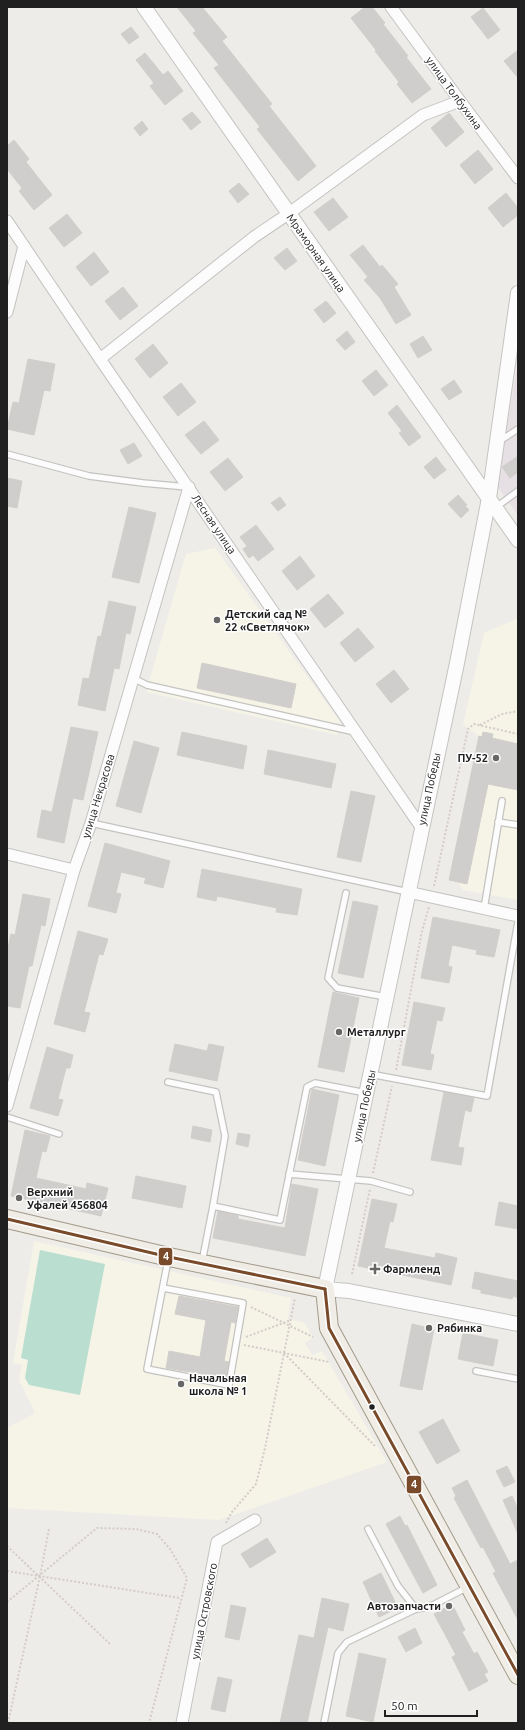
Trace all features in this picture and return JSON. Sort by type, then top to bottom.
[{"type":"main road","points":[[7,1219],[169,1257],[325,1289]]},
{"type":"main road","name":"улица Победы","points":[[325,1289],[329,1328],[518,1675]]},
{"type":"street","name":"Мраморная улица","points":[[144,7],[518,540]]},
{"type":"street","name":"улица Толбухина","points":[[391,7],[518,178]]},
{"type":"street","points":[[100,359],[254,237],[288,214],[423,114],[460,101]]},
{"type":"street","name":"Лесная улица","points":[[7,221],[421,827]]},
{"type":"street","points":[[7,312],[24,246]]},
{"type":"street","name":"улица Победы","points":[[325,1289],[367,1093],[421,827],[492,503],[495,444],[518,293]]},
{"type":"street","name":"улица Некрасова","points":[[7,1106],[74,870],[91,823],[189,487]]},
{"type":"street","points":[[7,854],[74,870]]},
{"type":"street","points":[[408,892],[518,916]]},
{"type":"street","points":[[325,1289],[349,1291],[518,1324]]},
{"type":"street","points":[[217,1542],[255,1520]]},
{"type":"street","name":"улица Островского","points":[[182,1723],[217,1542]]},
{"type":"lane","points":[[495,444],[518,429]]},
{"type":"lane","points":[[7,454],[89,476],[143,484],[189,487]]},
{"type":"lane","points":[[492,503],[518,491]]},
{"type":"lane","points":[[133,678],[147,685],[356,732]]},
{"type":"lane","points":[[484,909],[502,801]]},
{"type":"lane","points":[[498,822],[518,825]]},
{"type":"lane","points":[[91,823],[408,892]]},
{"type":"lane","points":[[346,893],[328,978],[337,988],[386,997]]},
{"type":"lane","points":[[370,1074],[487,1096],[518,922]]},
{"type":"lane","points":[[168,1082],[216,1092],[225,1136],[202,1264]]},
{"type":"lane","points":[[212,1206],[280,1220],[307,1087],[315,1083],[367,1093]]},
{"type":"lane","points":[[7,1117],[59,1134]]},
{"type":"lane","points":[[289,1174],[372,1181],[410,1192]]},
{"type":"lane","points":[[163,1288],[243,1303],[229,1385],[147,1369],[169,1257]]},
{"type":"lane","points":[[476,1370],[518,1379]]},
{"type":"lane","points":[[368,1529],[398,1586],[416,1609]]},
{"type":"lane","points":[[324,1723],[338,1652],[347,1642],[416,1609],[429,1607],[470,1586]]},
{"type":"path","points":[[479,725],[502,714],[518,711]]},
{"type":"path","points":[[352,1274],[394,1078],[422,931],[432,897],[468,729],[474,724],[518,734]]},
{"type":"path","points":[[217,1542],[232,1512],[256,1484],[265,1448],[296,1295]]},
{"type":"path","points":[[243,1303],[313,1337]]},
{"type":"path","points":[[236,1342],[291,1320]]},
{"type":"path","points":[[236,1342],[329,1362]]},
{"type":"path","points":[[284,1353],[376,1447]]},
{"type":"path","points":[[7,1602],[97,1528],[136,1528],[157,1534],[170,1550],[186,1578],[149,1723]]},
{"type":"path","points":[[8,1723],[49,1529]]},
{"type":"path","points":[[7,1546],[110,1644]]},
{"type":"path","points":[[7,1571],[180,1598]]},
{"type":"shaded area","points":[[518,361],[518,515],[497,486]]},
{"type":"shaded area","name":"Детский сад № 22 «Светлячок»","points":[[215,548],[340,722],[337,735],[146,692],[186,554]]},
{"type":"shaded area","name":"ПУ-52","points":[[518,618],[518,900],[463,890],[458,882],[449,880],[479,736],[463,725],[484,633]]},
{"type":"shaded area","name":"Начальная школа № 1","points":[[34,1241],[291,1298],[288,1319],[305,1323],[313,1337],[305,1343],[312,1355],[322,1351],[387,1462],[219,1520],[7,1508],[7,1428],[35,1413],[19,1380],[22,1365],[13,1363]]},
{"type":"green space","points":[[40,1250],[105,1264],[80,1395],[29,1385],[25,1378],[28,1360],[21,1358]]},
{"type":"building","points":[[177,7],[202,7],[227,37],[222,41],[272,104],[269,106],[316,166],[298,181],[257,129],[260,127],[214,68],[219,65],[193,33],[196,31]]},
{"type":"building","points":[[365,7],[372,7],[385,23],[383,24],[431,89],[412,103],[397,84],[399,82],[351,18]]},
{"type":"building","points":[[483,8],[500,30],[488,39],[471,17]]},
{"type":"building","points":[[131,27],[139,37],[129,44],[121,34]]},
{"type":"building","points":[[518,50],[518,78],[504,61]]},
{"type":"building","points":[[145,53],[163,75],[168,71],[183,91],[165,105],[150,86],[154,83],[136,60]]},
{"type":"building","points":[[192,112],[201,122],[191,130],[182,119]]},
{"type":"building","points":[[449,113],[464,132],[446,147],[431,128]]},
{"type":"building","points":[[142,121],[148,129],[140,136],[134,128]]},
{"type":"building","points":[[14,140],[29,159],[26,162],[52,195],[34,210],[19,191],[22,188],[7,169],[7,146]]},
{"type":"building","points":[[478,150],[493,169],[475,184],[460,165]]},
{"type":"building","points":[[239,183],[249,194],[238,203],[229,191]]},
{"type":"building","points":[[506,193],[518,208],[518,215],[503,227],[488,208]]},
{"type":"building","points":[[333,198],[348,217],[329,231],[314,212]]},
{"type":"building","points":[[67,214],[82,233],[64,247],[49,228]]},
{"type":"building","points":[[363,245],[380,267],[382,265],[398,284],[394,287],[411,315],[396,324],[380,298],[364,280],[368,277],[350,255]]},
{"type":"building","points":[[287,248],[297,261],[285,270],[274,258]]},
{"type":"building","points":[[94,252],[109,272],[91,286],[76,267]]},
{"type":"building","points":[[123,287],[138,306],[120,320],[105,301]]},
{"type":"building","points":[[326,301],[336,313],[324,323],[314,310]]},
{"type":"building","points":[[347,331],[355,342],[345,350],[336,340]]},
{"type":"building","points":[[423,336],[432,350],[418,358],[410,344]]},
{"type":"building","points":[[153,344],[168,363],[150,378],[135,359]]},
{"type":"building","points":[[28,359],[55,364],[50,391],[44,390],[34,435],[7,429],[13,402],[19,403]]},
{"type":"building","points":[[376,370],[388,385],[374,396],[362,381]]},
{"type":"building","points":[[454,380],[462,392],[449,400],[441,389]]},
{"type":"building","points":[[181,383],[196,402],[178,416],[163,397]]},
{"type":"building","points":[[397,405],[421,437],[409,446],[399,433],[402,431],[388,413]]},
{"type":"building","points":[[204,421],[219,440],[201,454],[185,435]]},
{"type":"building","points":[[134,443],[142,456],[128,464],[120,450]]},
{"type":"building","points":[[518,456],[518,472],[510,478],[502,467]]},
{"type":"building","points":[[436,457],[446,470],[434,479],[424,467]]},
{"type":"building","points":[[228,458],[243,477],[225,491],[210,472]]},
{"type":"building","points":[[7,478],[22,481],[17,508],[7,506]]},
{"type":"building","points":[[458,495],[467,505],[465,506],[469,510],[461,518],[448,504]]},
{"type":"building","points":[[280,497],[286,505],[278,511],[271,503]]},
{"type":"building","points":[[129,507],[156,513],[139,583],[112,577]]},
{"type":"building","points":[[256,525],[274,549],[258,561],[253,555],[249,558],[243,549],[247,546],[240,537]]},
{"type":"building","points":[[300,556],[315,576],[297,590],[282,571]]},
{"type":"building","points":[[328,594],[344,613],[325,628],[310,609]]},
{"type":"building","points":[[109,601],[136,607],[130,634],[126,633],[119,669],[114,668],[105,711],[78,705],[83,678],[89,679],[98,636],[101,637]]},
{"type":"building","points":[[358,628],[374,647],[355,662],[340,643]]},
{"type":"building","points":[[202,663],[296,684],[291,708],[197,688]]},
{"type":"building","points":[[394,670],[409,689],[391,703],[376,684]]},
{"type":"building","points":[[71,727],[98,732],[83,800],[73,798],[64,843],[37,837],[42,810],[52,812]]},
{"type":"building","points":[[182,732],[247,746],[243,769],[177,755]]},
{"type":"building","points":[[483,732],[493,734],[492,738],[518,744],[518,790],[488,784],[467,884],[449,880],[479,736],[482,737]]},
{"type":"building","points":[[134,741],[159,748],[141,813],[116,806]]},
{"type":"building","points":[[268,750],[336,764],[331,788],[264,774]]},
{"type":"building","points":[[351,791],[375,796],[361,862],[337,857]]},
{"type":"building","points":[[105,843],[170,861],[163,888],[144,883],[146,878],[121,872],[116,893],[121,894],[116,913],[88,906]]},
{"type":"building","points":[[202,869],[302,889],[297,915],[276,912],[277,908],[217,896],[216,901],[197,897]]},
{"type":"building","points":[[23,894],[50,899],[45,926],[41,925],[32,966],[29,966],[20,1008],[7,1006],[7,952],[11,934],[15,935]]},
{"type":"building","points":[[353,901],[378,906],[363,978],[338,973]]},
{"type":"building","points":[[433,917],[500,930],[494,957],[476,954],[477,950],[452,945],[448,966],[452,967],[449,983],[421,978]]},
{"type":"building","points":[[78,931],[108,939],[103,955],[99,954],[84,1012],[90,1013],[85,1032],[54,1024]]},
{"type":"building","name":"Металлург","points":[[333,992],[359,998],[344,1072],[318,1067]]},
{"type":"building","points":[[414,1002],[445,1008],[442,1021],[437,1020],[430,1054],[434,1055],[431,1070],[402,1065]]},
{"type":"building","points":[[175,1044],[207,1051],[209,1044],[224,1047],[217,1081],[169,1071]]},
{"type":"building","points":[[47,1047],[73,1055],[70,1068],[66,1068],[58,1099],[63,1100],[58,1116],[30,1108]]},
{"type":"building","points":[[312,1089],[339,1095],[325,1166],[298,1160]]},
{"type":"building","points":[[444,1092],[474,1098],[471,1112],[465,1110],[458,1147],[464,1148],[461,1165],[431,1160]]},
{"type":"building","points":[[193,1126],[212,1130],[210,1142],[191,1138]]},
{"type":"building","points":[[25,1130],[50,1136],[46,1152],[42,1151],[36,1178],[86,1189],[87,1183],[108,1188],[101,1216],[11,1196]]},
{"type":"building","points":[[238,1133],[250,1135],[248,1147],[236,1144]]},
{"type":"building","points":[[136,1176],[186,1186],[182,1208],[132,1198]]},
{"type":"building","points":[[292,1184],[318,1189],[305,1256],[213,1238],[218,1211],[238,1216],[238,1219],[285,1228]]},
{"type":"building","points":[[372,1199],[397,1204],[393,1222],[390,1221],[384,1248],[435,1258],[436,1253],[457,1258],[451,1285],[358,1266]]},
{"type":"building","points":[[499,1202],[518,1206],[518,1229],[495,1225]]},
{"type":"building","points":[[475,1272],[518,1281],[518,1298],[513,1296],[512,1299],[481,1293],[481,1290],[472,1288]]},
{"type":"building","points":[[179,1296],[238,1307],[235,1323],[231,1322],[224,1361],[229,1362],[226,1378],[166,1368],[169,1351],[200,1357],[206,1320],[175,1314]]},
{"type":"building","points":[[412,1324],[434,1329],[422,1390],[400,1386]]},
{"type":"building","points":[[463,1333],[498,1340],[493,1366],[458,1359]]},
{"type":"building","points":[[443,1419],[460,1451],[437,1464],[419,1432]]},
{"type":"building","points":[[507,1466],[515,1482],[504,1487],[496,1471]]},
{"type":"building","points":[[467,1480],[510,1564],[518,1560],[518,1620],[493,1573],[496,1572],[483,1547],[481,1548],[454,1498],[456,1496],[452,1488]]},
{"type":"building","points":[[512,1496],[518,1509],[518,1534],[503,1500]]},
{"type":"building","points":[[400,1516],[405,1526],[407,1525],[437,1585],[423,1593],[386,1524]]},
{"type":"building","points":[[267,1538],[276,1552],[250,1568],[241,1554]]},
{"type":"building","points":[[381,1573],[398,1608],[379,1617],[363,1582]]},
{"type":"building","points":[[322,1598],[349,1604],[343,1631],[328,1627],[307,1723],[280,1723],[299,1635],[314,1638]]},
{"type":"building","points":[[452,1604],[465,1630],[462,1632],[474,1654],[477,1652],[488,1672],[484,1674],[488,1681],[469,1691],[452,1657],[456,1655],[434,1614]]},
{"type":"building","points":[[231,1605],[246,1608],[239,1640],[225,1637]]},
{"type":"building","points":[[415,1628],[422,1643],[406,1652],[398,1637]]},
{"type":"building","points":[[359,1653],[386,1659],[373,1722],[346,1716]]},
{"type":"building","points":[[218,1677],[232,1680],[225,1712],[211,1709]]},
{"type":"transit line","name":"4","points":[[7,1219],[169,1257],[325,1289]]},
{"type":"transit line","name":"4","points":[[325,1289],[329,1328],[518,1675]]},
{"type":"place","name":"Детский сад № 22 «Светлячок»","points":[[217,620]]},
{"type":"place","name":"ПУ-52","points":[[496,758]]},
{"type":"place","name":"Металлург","points":[[339,1032]]},
{"type":"place","name":"Верхний Уфалей 456804","points":[[19,1198]]},
{"type":"place","name":"Фармленд","points":[[375,1269]]},
{"type":"place","name":"Рябинка","points":[[429,1328]]},
{"type":"place","name":"Начальная школа № 1","points":[[181,1384]]},
{"type":"place","name":"Автозапчасти","points":[[449,1606]]}]
